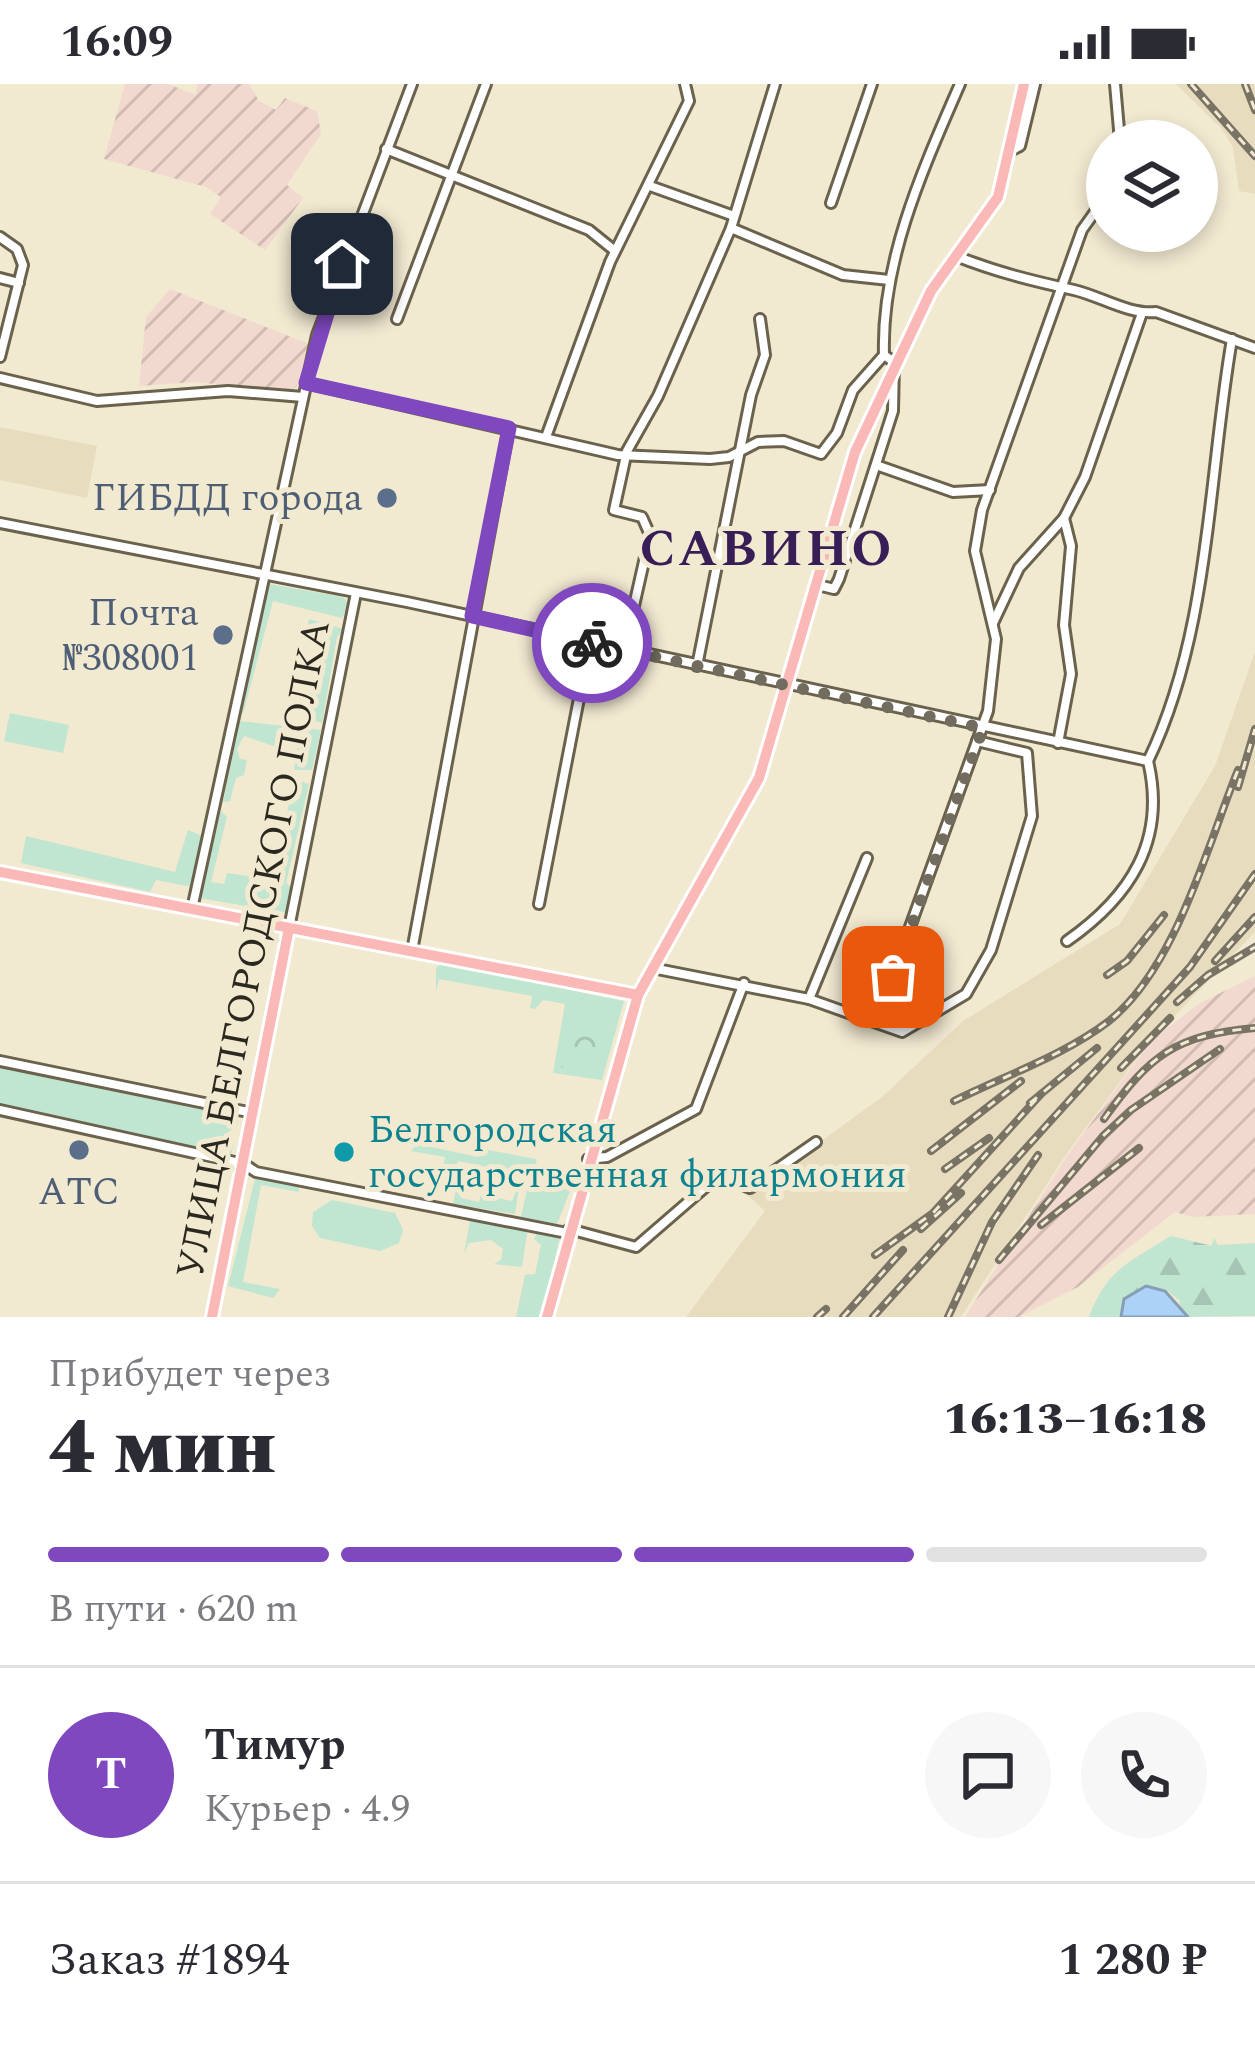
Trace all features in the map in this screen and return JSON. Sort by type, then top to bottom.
[{"type":"main road","points":[[547,1317],[587,1159],[638,995],[745,809],[790,686],[855,452],[889,358],[998,197],[1024,84]]},
{"type":"main road","points":[[0,872],[638,995]]},
{"type":"main road","name":"УЛИЦА БЕЛГОРОДСКОГО ПОЛКА","points":[[212,1317],[289,928]]},
{"type":"street","points":[[192,909],[317,334],[412,84]]},
{"type":"street","points":[[397,319],[486,84]]},
{"type":"street","points":[[546,437],[615,250],[689,100],[685,84]]},
{"type":"street","points":[[624,650],[650,535],[642,517],[614,510],[627,451],[658,396],[731,228],[775,84]]},
{"type":"street","points":[[831,203],[872,84]]},
{"type":"street","points":[[818,585],[834,589],[892,411],[889,280],[930,151],[960,84]]},
{"type":"street","points":[[1009,152],[1020,146],[1035,84]]},
{"type":"street","points":[[1115,84],[1118,120]]},
{"type":"street","points":[[386,149],[590,230],[615,250]]},
{"type":"street","points":[[650,186],[734,216]]},
{"type":"street","points":[[876,1021],[983,728],[996,660],[994,623],[975,551],[990,490],[1086,224]]},
{"type":"street","points":[[731,228],[843,275],[889,280]]},
{"type":"street","points":[[0,237],[22,256],[20,283],[0,357]]},
{"type":"street","points":[[955,255],[1142,314],[1156,312],[1255,348]]},
{"type":"street","points":[[0,278],[20,283]]},
{"type":"street","points":[[994,623],[1019,568],[1064,518],[1085,477],[1142,314]]},
{"type":"street","points":[[697,666],[751,395],[765,355],[760,319]]},
{"type":"street","points":[[1067,941],[1111,911],[1139,866],[1155,812],[1148,761],[1165,727],[1200,576],[1232,339]]},
{"type":"street","points":[[306,383],[618,455],[627,451],[676,460],[729,457],[758,442],[784,441],[821,454],[832,443],[853,390],[889,358]]},
{"type":"street","points":[[0,378],[97,400],[228,391],[303,397]]},
{"type":"street","points":[[412,952],[509,428]]},
{"type":"street","points":[[876,465],[953,492],[990,490]]},
{"type":"street","points":[[1058,743],[1070,674],[1064,626],[1071,546],[1064,518]]},
{"type":"street","points":[[0,523],[472,616],[1148,761]]},
{"type":"street","name":"УЛИЦА БЕЛГОРОДСКОГО ПОЛКА","points":[[289,928],[356,593]]},
{"type":"street","points":[[539,904],[590,642]]},
{"type":"street","points":[[651,968],[744,982],[902,1032],[966,994],[991,950],[1032,816],[1027,753],[977,741]]},
{"type":"street","points":[[808,999],[867,858]]},
{"type":"street","points":[[587,1159],[608,1157],[696,1109],[744,982]]},
{"type":"street","points":[[0,1061],[254,1113]]},
{"type":"street","points":[[0,1110],[244,1163],[256,1172],[636,1247],[698,1190],[723,1176],[750,1188],[816,1142]]},
{"type":"shaded area","points":[[125,84],[168,84],[196,95],[197,84],[249,84],[259,101],[276,110],[285,98],[317,111],[321,134],[287,185],[303,198],[265,250],[210,214],[221,197],[206,187],[104,159]]},
{"type":"shaded area","points":[[1176,84],[1255,84],[1255,194],[1239,191],[1233,147],[1218,120]]},
{"type":"shaded area","points":[[170,289],[309,344],[297,386],[290,391],[194,382],[139,386],[146,317]]},
{"type":"shaded area","points":[[0,427],[97,446],[87,498],[0,480]]},
{"type":"shaded area","points":[[1255,652],[1255,932],[1148,1044],[1065,1156],[961,1317],[686,1317],[765,1211],[747,1195],[882,1097],[963,1021],[1120,924],[1215,766]]},
{"type":"shaded area","points":[[1255,976],[1255,1214],[1193,1217],[1175,1212],[1078,1287],[1019,1317],[965,1317],[1067,1156],[1152,1040],[1200,1003]]},
{"type":"green space","points":[[269,584],[343,597],[349,604],[342,618],[273,601],[243,714],[239,710]]},
{"type":"green space","points":[[309,619],[344,629],[337,637],[322,723],[305,718],[323,634],[306,634]]},
{"type":"green space","points":[[10,713],[69,725],[63,753],[4,741]]},
{"type":"green space","points":[[239,721],[321,730],[312,770],[294,770],[298,745],[285,743],[285,750],[244,736],[237,749],[240,759],[247,760],[244,775],[236,778],[230,801],[223,802]]},
{"type":"green space","points":[[294,779],[309,784],[286,883],[293,888],[287,913],[199,898],[221,811],[227,817],[211,882],[224,884],[227,873],[261,878],[259,886],[272,888]]},
{"type":"green space","points":[[188,830],[205,837],[193,887],[156,880],[150,892],[21,863],[26,836],[175,872]]},
{"type":"green space","points":[[441,964],[624,1001],[602,1080],[553,1073],[565,1004],[543,1000],[535,1009],[530,1008],[532,996],[439,979],[436,991],[436,968]]},
{"type":"green space","points":[[574,995],[590,999],[607,1042],[597,1074],[561,1067]]},
{"type":"green space","points":[[0,1064],[239,1113],[237,1126],[224,1135],[233,1145],[230,1160],[0,1110]]},
{"type":"green space","points":[[417,1144],[478,1157],[489,1150],[536,1159],[538,1173],[533,1177],[458,1161],[449,1178],[441,1178],[445,1157],[411,1151]]},
{"type":"green space","points":[[572,1168],[578,1171],[557,1224],[521,1217],[529,1181],[561,1187]]},
{"type":"green space","points":[[460,1169],[485,1174],[481,1191],[462,1188],[461,1198],[479,1202],[481,1195],[512,1201],[520,1181],[515,1214],[453,1204]]},
{"type":"green space","points":[[256,1175],[299,1187],[299,1192],[261,1185],[243,1282],[280,1289],[273,1298],[228,1286]]},
{"type":"green space","points":[[332,1200],[395,1213],[403,1230],[399,1243],[380,1251],[320,1238],[312,1226],[313,1212]]},
{"type":"green space","points":[[470,1221],[528,1228],[522,1267],[494,1264],[501,1260],[503,1249],[491,1240],[469,1243],[464,1253]]},
{"type":"green space","points":[[538,1231],[560,1237],[542,1317],[516,1317],[525,1275],[535,1274],[541,1245],[534,1239]]},
{"type":"green space","points":[[1171,1236],[1212,1246],[1214,1238],[1218,1245],[1255,1243],[1255,1316],[1178,1317],[1180,1301],[1168,1291],[1122,1317],[1089,1317],[1111,1278]]},
{"type":"water","points":[[1146,1286],[1165,1291],[1188,1317],[1121,1317],[1124,1299]]},
{"type":"railway","points":[[1191,84],[1255,156]]},
{"type":"railway","points":[[1245,84],[1255,110]]},
{"type":"railway","points":[[1238,787],[1255,729]]},
{"type":"railway","points":[[954,1101],[1073,1044],[1109,1021],[1133,998],[1187,904],[1238,770]]},
{"type":"railway","points":[[873,1317],[1190,967],[1255,874]]},
{"type":"railway","points":[[1107,975],[1127,961],[1164,915]]},
{"type":"railway","points":[[1215,961],[1255,917]]},
{"type":"railway","points":[[1177,1002],[1208,975],[1255,947]]},
{"type":"railway","points":[[1121,1068],[1170,1018]]},
{"type":"railway","points":[[1104,1119],[1136,1079],[1167,1052],[1204,1036],[1255,1028]]},
{"type":"railway","points":[[1030,1103],[1097,1048]]},
{"type":"railway","points":[[999,1260],[1103,1136],[1131,1110],[1220,1049]]},
{"type":"railway","points":[[931,1151],[1021,1081]]},
{"type":"railway","points":[[875,1255],[933,1213],[1041,1094]]},
{"type":"railway","points":[[945,1169],[989,1138]]},
{"type":"railway","points":[[1041,1225],[1139,1148]]},
{"type":"railway","points":[[948,1317],[992,1222],[1038,1155]]},
{"type":"railway","points":[[921,1229],[961,1193]]},
{"type":"railway","points":[[843,1317],[903,1250]]},
{"type":"railway","points":[[817,1317],[826,1309]]},
{"type":"way so far","points":[[592,643],[983,728],[893,977]]},
{"type":"place","name":"ГИБДД города","points":[[387,498]]},
{"type":"place","name":"Почта №308001","points":[[223,635]]},
{"type":"place","name":"АТС","points":[[79,1150]]},
{"type":"place","name":"Белгородская государственная филармония","points":[[344,1152]]},
{"type":"district","name":"САВИНО","points":[[767,550]]},
{"type":"route","points":[[342,264],[317,334],[306,383],[509,428],[472,616],[592,643]]}]
